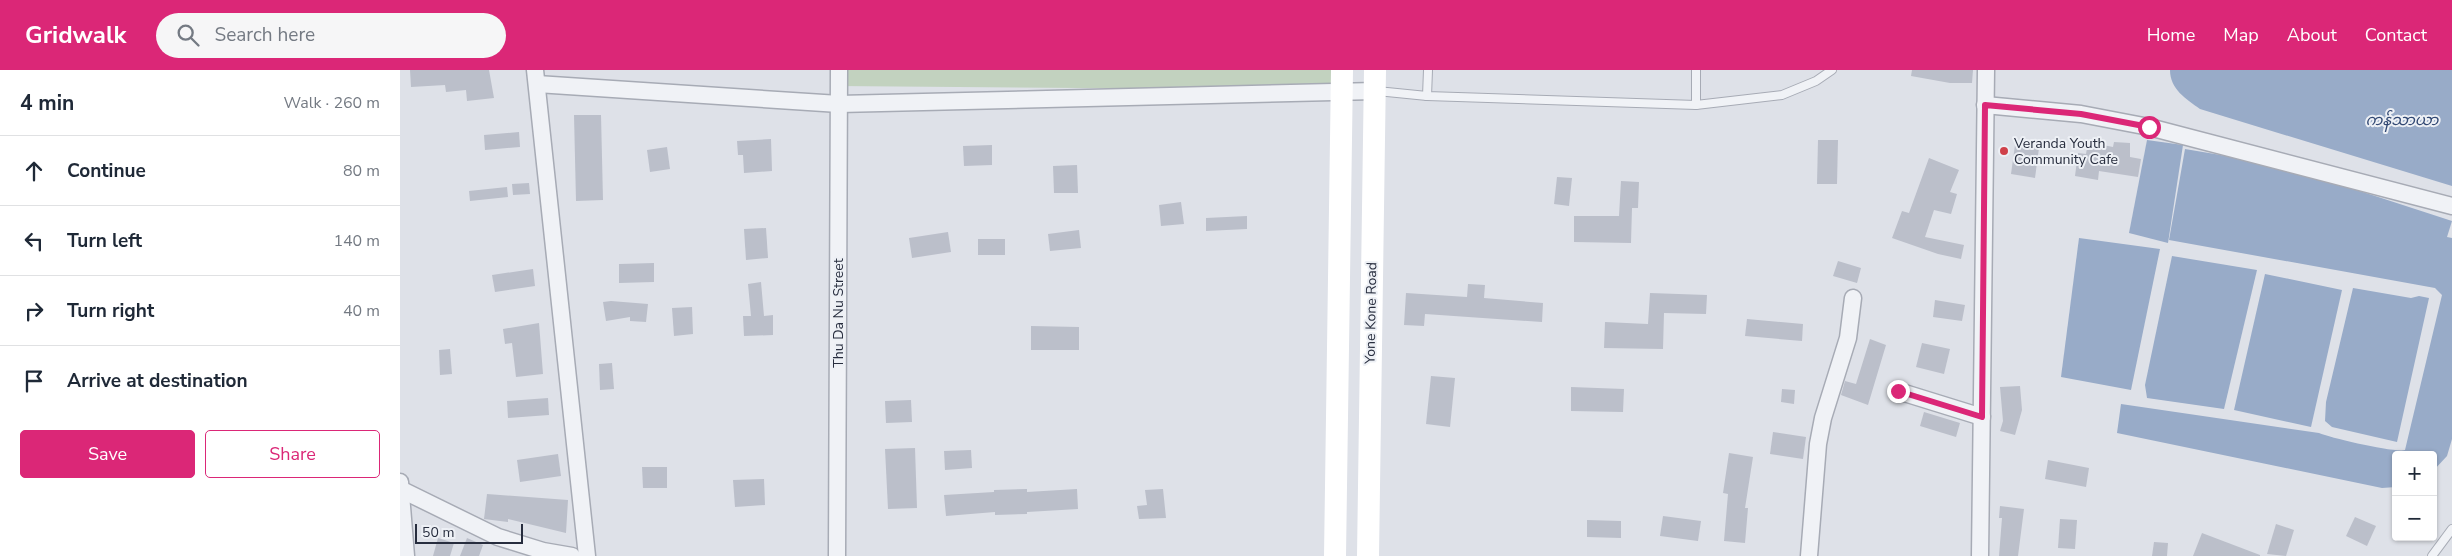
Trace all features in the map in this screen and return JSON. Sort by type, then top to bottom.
[{"type":"street","name":"Thu Da Nu Street","points":[[836,556],[839,70]]},
{"type":"street","points":[[1980,556],[1986,70]]},
{"type":"street","points":[[587,556],[536,77],[839,104],[1375,80]]},
{"type":"street","points":[[1335,556],[1342,80]]},
{"type":"street","name":"Yone Kone Road","points":[[1368,556],[1375,80]]},
{"type":"street","points":[[1985,105],[2081,114],[2149,127],[2452,206]]},
{"type":"street","points":[[1809,556],[1818,444],[1848,338],[1853,298]]},
{"type":"street","points":[[1338,383],[1370,384]]},
{"type":"street","points":[[1898,391],[1982,417]]},
{"type":"street","points":[[400,482],[406,556]]},
{"type":"street","points":[[400,489],[498,537],[543,551],[572,556]]},
{"type":"lane","points":[[1427,96],[1428,70]]},
{"type":"lane","points":[[1696,70],[1696,105]]},
{"type":"lane","points":[[1375,80],[1427,96],[1696,105],[1782,95],[1816,81],[1832,70]]},
{"type":"lane","points":[[2432,556],[2452,529]]},
{"type":"green space","points":[[836,70],[1342,70],[1342,90],[836,86]]},
{"type":"water","name":"ကန်သာယာ","points":[[2170,70],[2452,70],[2452,186],[2200,109],[2184,97],[2176,88]]},
{"type":"water","points":[[2147,140],[2183,145],[2168,243],[2129,233]]},
{"type":"water","points":[[2185,149],[2280,165],[2452,221],[2447,237],[2452,238],[2452,439],[2447,456],[2437,467],[2437,451],[2392,451],[2392,487],[2382,488],[2117,433],[2121,404],[2319,433],[2377,447],[2405,450],[2442,295],[2435,288],[2169,240]]},
{"type":"water","points":[[2079,238],[2160,249],[2131,390],[2061,377]]},
{"type":"water","points":[[2172,256],[2257,270],[2224,409],[2147,398],[2145,385]]},
{"type":"water","points":[[2265,274],[2342,290],[2311,427],[2234,410]]},
{"type":"water","points":[[2353,288],[2411,298],[2419,296],[2429,298],[2397,442],[2332,427],[2325,421],[2326,402]]},
{"type":"building","points":[[410,70],[489,70],[494,98],[467,101],[466,90],[446,92],[445,85],[411,87]]},
{"type":"building","points":[[1912,70],[1973,70],[1972,83],[1950,83],[1911,76]]},
{"type":"building","points":[[574,115],[601,115],[603,200],[576,201]]},
{"type":"building","points":[[519,132],[520,147],[485,150],[484,135]]},
{"type":"building","points":[[771,139],[772,171],[744,173],[743,155],[738,155],[737,141]]},
{"type":"building","points":[[1818,140],[1838,140],[1837,184],[1817,184]]},
{"type":"building","points":[[2088,142],[2113,147],[2114,142],[2130,143],[2130,157],[2141,159],[2138,177],[2099,171],[2098,180],[2075,176],[2078,153],[2086,154]]},
{"type":"building","points":[[992,145],[992,165],[964,166],[963,146]]},
{"type":"building","points":[[2015,145],[2039,148],[2035,178],[2011,174]]},
{"type":"building","points":[[667,147],[670,169],[650,172],[647,150]]},
{"type":"building","points":[[1929,158],[1959,170],[1950,192],[1957,194],[1951,214],[1934,210],[1925,237],[1964,245],[1961,259],[1938,254],[1892,238],[1902,211],[1909,213]]},
{"type":"building","points":[[1077,165],[1078,193],[1054,193],[1053,166]]},
{"type":"building","points":[[1557,177],[1572,178],[1569,206],[1554,204]]},
{"type":"building","points":[[1621,181],[1639,182],[1638,208],[1632,208],[1631,243],[1574,242],[1574,216],[1619,216]]},
{"type":"building","points":[[529,183],[530,194],[513,195],[512,184]]},
{"type":"building","points":[[507,187],[508,197],[470,201],[469,191]]},
{"type":"building","points":[[1181,202],[1184,224],[1161,226],[1159,205]]},
{"type":"building","points":[[1247,216],[1247,229],[1206,231],[1206,218]]},
{"type":"building","points":[[766,228],[768,258],[746,260],[744,229]]},
{"type":"building","points":[[1079,230],[1081,248],[1050,251],[1048,234]]},
{"type":"building","points":[[948,232],[951,252],[912,258],[909,238]]},
{"type":"building","points":[[978,239],[1005,239],[1005,255],[978,255]]},
{"type":"building","points":[[1838,261],[1861,268],[1857,283],[1833,276]]},
{"type":"building","points":[[654,263],[654,282],[619,283],[619,264]]},
{"type":"building","points":[[533,269],[535,286],[495,292],[492,275]]},
{"type":"building","points":[[761,282],[764,316],[773,315],[773,335],[744,336],[743,316],[751,316],[748,284]]},
{"type":"building","points":[[1468,284],[1485,285],[1484,298],[1543,303],[1542,322],[1425,314],[1424,326],[1404,325],[1406,293],[1467,297]]},
{"type":"building","points":[[1650,293],[1707,295],[1706,314],[1664,313],[1663,349],[1604,348],[1605,322],[1648,324]]},
{"type":"building","points":[[1935,300],[1965,305],[1962,321],[1933,317]]},
{"type":"building","points":[[603,302],[648,304],[646,322],[630,321],[630,317],[606,321]]},
{"type":"building","points":[[692,307],[693,334],[674,336],[672,308]]},
{"type":"building","points":[[1747,319],[1803,324],[1802,341],[1745,336]]},
{"type":"building","points":[[539,323],[543,374],[516,377],[512,343],[505,344],[503,329]]},
{"type":"building","points":[[1031,326],[1079,327],[1079,350],[1031,350]]},
{"type":"building","points":[[1870,339],[1886,345],[1868,405],[1841,395],[1845,381],[1856,384]]},
{"type":"building","points":[[1922,343],[1950,349],[1944,374],[1916,367]]},
{"type":"building","points":[[450,349],[452,374],[440,375],[439,350]]},
{"type":"building","points":[[612,363],[614,389],[600,390],[599,364]]},
{"type":"building","points":[[1431,376],[1455,378],[1450,427],[1426,424]]},
{"type":"building","points":[[2020,386],[2022,410],[2015,435],[2000,431],[2003,421],[2000,387]]},
{"type":"building","points":[[1571,387],[1624,389],[1623,412],[1571,411]]},
{"type":"building","points":[[1782,389],[1795,390],[1794,404],[1781,402]]},
{"type":"building","points":[[548,398],[549,415],[508,418],[507,401]]},
{"type":"building","points":[[911,400],[912,422],[886,423],[885,401]]},
{"type":"building","points":[[1924,412],[1960,423],[1956,437],[1920,426]]},
{"type":"building","points":[[1773,432],[1806,437],[1803,459],[1770,454]]},
{"type":"building","points":[[915,448],[917,508],[888,509],[885,449]]},
{"type":"building","points":[[971,450],[972,468],[945,470],[944,451]]},
{"type":"building","points":[[1729,453],[1753,457],[1745,508],[1748,508],[1745,543],[1724,541],[1728,494],[1723,493]]},
{"type":"building","points":[[558,454],[561,476],[520,482],[517,460]]},
{"type":"building","points":[[2048,460],[2089,468],[2086,487],[2045,479]]},
{"type":"building","points":[[642,467],[667,467],[667,488],[643,488]]},
{"type":"building","points":[[764,479],[765,505],[735,507],[733,480]]},
{"type":"building","points":[[1027,489],[1027,492],[1077,489],[1078,509],[1027,512],[1027,514],[995,515],[995,512],[946,516],[944,495]]},
{"type":"building","points":[[1163,489],[1166,518],[1139,519],[1137,506],[1147,505],[1145,490]]},
{"type":"building","points":[[487,494],[568,500],[566,533],[508,519],[508,522],[484,519]]},
{"type":"building","points":[[2000,506],[2024,509],[2018,556],[1999,556],[2002,518],[1999,518]]},
{"type":"building","points":[[1663,516],[1701,521],[1698,541],[1660,536]]},
{"type":"building","points":[[2355,517],[2376,526],[2367,546],[2346,536]]},
{"type":"building","points":[[2060,519],[2077,520],[2075,549],[2058,548]]},
{"type":"building","points":[[1587,520],[1621,521],[1621,538],[1587,537]]},
{"type":"building","points":[[2276,524],[2294,530],[2286,556],[2267,554]]},
{"type":"building","points":[[2202,533],[2260,555],[2260,556],[2193,556]]},
{"type":"building","points":[[438,538],[454,543],[450,556],[433,556]]},
{"type":"building","points":[[467,538],[483,545],[479,556],[460,556]]},
{"type":"building","points":[[2154,542],[2168,543],[2167,556],[2152,556]]},
{"type":"place","name":"Veranda Youth Community Cafe","points":[[2004,151]]},
{"type":"route","points":[[1898,391],[1982,417],[1985,105],[2081,114],[2149,127]]}]
